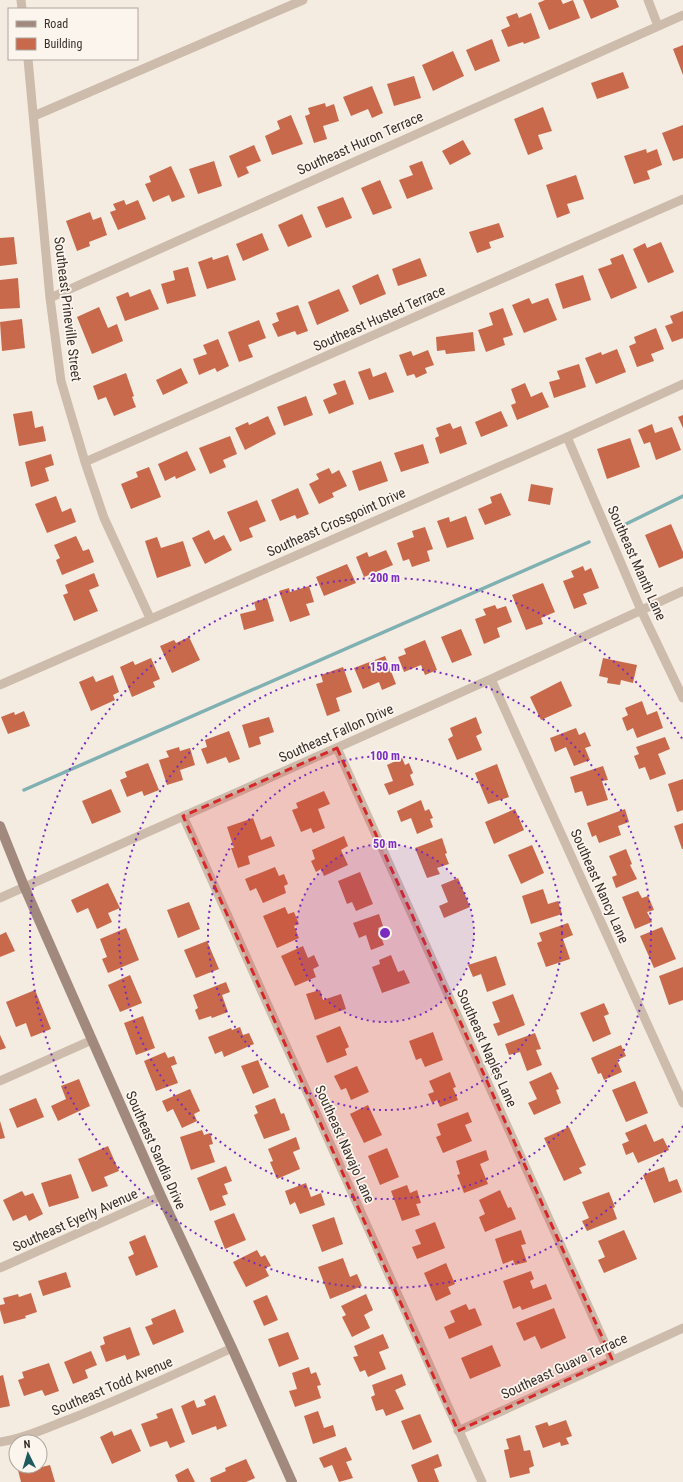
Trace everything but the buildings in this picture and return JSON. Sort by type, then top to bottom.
[{"type":"street","points":[[34,116],[303,0]]},
{"type":"street","points":[[648,0],[658,26]]},
{"type":"street","name":"Southeast Huron Terrace","points":[[50,298],[683,15]]},
{"type":"street","name":"Southeast Prineville Street","points":[[28,60],[50,298],[61,381],[85,462],[104,518],[150,618]]},
{"type":"street","name":"Southeast Husted Terrace","points":[[85,462],[683,199]]},
{"type":"street","name":"Southeast Crosspoint Drive","points":[[0,684],[567,437],[683,384]]},
{"type":"street","name":"Southeast Manth Lane","points":[[567,437],[641,610],[683,698]]},
{"type":"street","name":"Southeast Fallon Drive","points":[[0,898],[24,886],[491,680],[683,591]]},
{"type":"street","name":"Southeast Nancy Lane","points":[[491,680],[683,1103]]},
{"type":"street","name":"Southeast Naples Lane","points":[[337,748],[612,1359]]},
{"type":"street","name":"Southeast Navajo Lane","points":[[183,816],[482,1482]]},
{"type":"street","name":"Southeast Sandia Drive","points":[[0,826],[24,886],[161,1196],[232,1348],[292,1482]]},
{"type":"street","points":[[0,1081],[92,1040]]},
{"type":"street","name":"Southeast Eyerly Avenue","points":[[0,1268],[161,1196]]},
{"type":"street","name":"Southeast Guava Terrace","points":[[458,1431],[612,1359],[683,1328]]},
{"type":"street","name":"Southeast Todd Avenue","points":[[0,1442],[12,1440],[50,1427],[122,1398],[232,1348]]},
{"type":"highlighted area","points":[[337,748],[612,1359],[458,1431],[183,816]]},
{"type":"waterway","points":[[624,525],[683,496]]},
{"type":"waterway","points":[[24,790],[589,542]]}]
